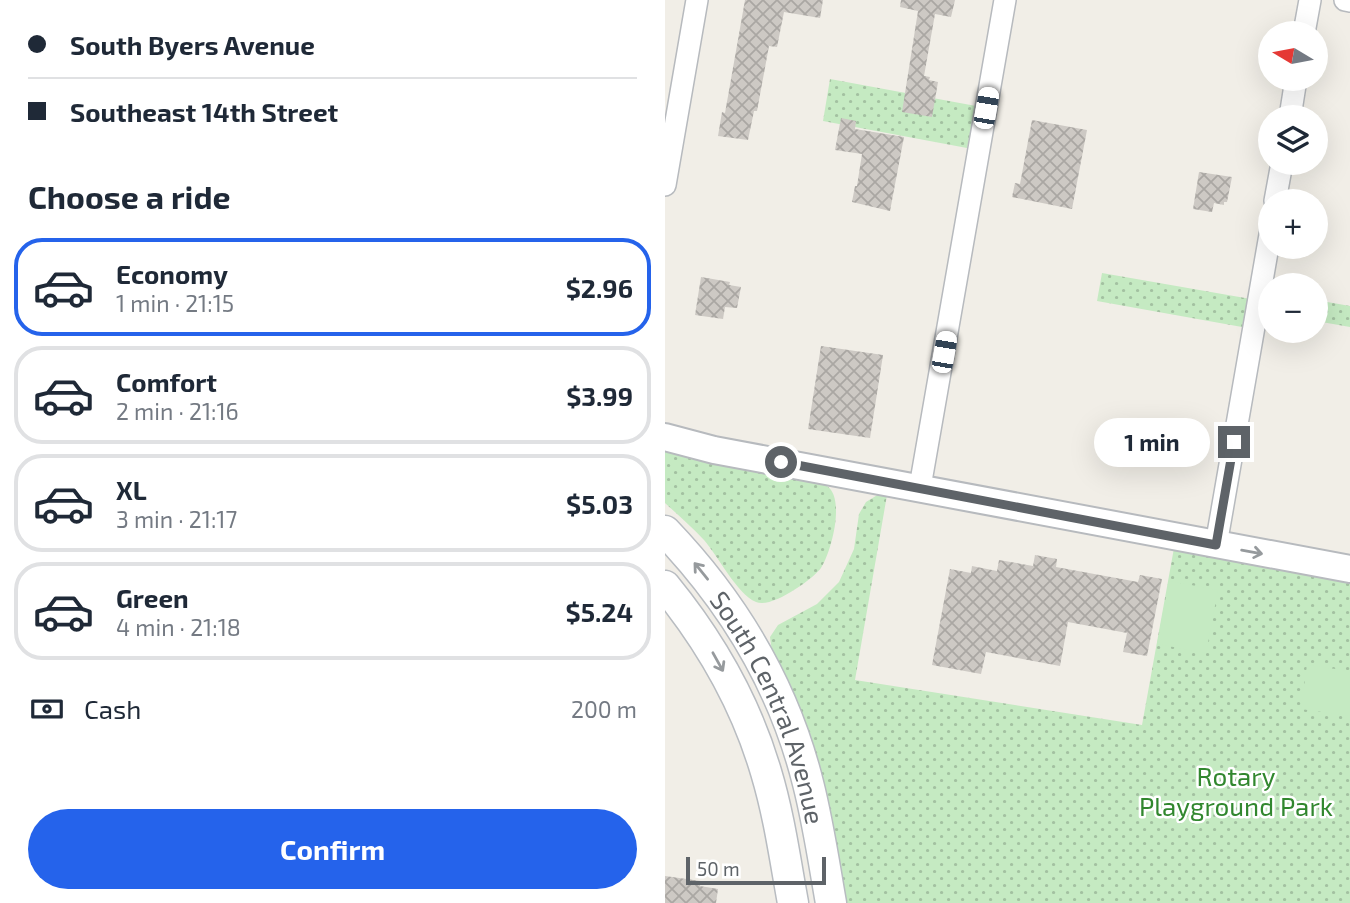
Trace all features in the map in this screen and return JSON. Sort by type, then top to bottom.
[{"type":"main road","name":"South Central Avenue","points":[[665,531],[710,582],[746,633],[768,672],[793,733],[808,780],[831,903]]},
{"type":"main road","name":"South Central Avenue","points":[[665,586],[712,651],[729,680],[756,741],[775,807],[793,903]]},
{"type":"street","points":[[665,185],[697,0]]},
{"type":"street","points":[[921,487],[1005,0]]},
{"type":"street","points":[[1306,21],[1310,0]]},
{"type":"street","points":[[1216,545],[1266,259]]},
{"type":"street","points":[[665,438],[714,450],[1350,569]]},
{"type":"green space","points":[[830,79],[976,106],[967,148],[823,121]]},
{"type":"green space","points":[[1102,273],[1258,300],[1258,310],[1246,308],[1242,327],[1097,301]]},
{"type":"green space","points":[[1328,302],[1350,306],[1350,327],[1328,323]]},
{"type":"green space","points":[[665,450],[813,479],[827,486],[834,498],[836,518],[832,541],[821,568],[800,586],[781,597],[763,603],[749,598],[704,540],[665,503]]},
{"type":"green space","name":"Rotary Playground Park","points":[[879,494],[887,495],[855,680],[1142,725],[1174,548],[1350,582],[1350,903],[845,903],[772,652],[770,637],[778,625],[817,604],[839,582],[854,549],[859,514],[866,502]]},
{"type":"green space","points":[[1169,581],[1218,590],[1206,653],[1157,644]]},
{"type":"green space","points":[[1307,665],[1350,671],[1350,716],[1301,709]]},
{"type":"building","points":[[745,0],[823,0],[820,18],[784,12],[777,47],[769,46],[757,111],[754,111],[748,140],[718,136],[722,112],[725,113]]},
{"type":"building","points":[[901,0],[955,0],[951,17],[935,14],[924,76],[938,82],[932,117],[902,112],[918,11],[900,7]]},
{"type":"building","points":[[841,118],[856,121],[855,129],[904,137],[890,211],[852,202],[862,154],[835,150]]},
{"type":"building","points":[[1032,120],[1087,130],[1072,209],[1012,197],[1015,183],[1020,184]]},
{"type":"building","points":[[1199,172],[1232,177],[1227,202],[1224,202],[1224,205],[1214,203],[1212,212],[1193,209]]},
{"type":"building","points":[[701,277],[730,282],[729,285],[741,287],[737,308],[725,307],[723,319],[695,315]]},
{"type":"building","points":[[821,346],[883,355],[870,438],[808,429]]},
{"type":"building","points":[[1035,555],[1057,559],[1056,567],[1138,582],[1140,575],[1162,579],[1147,656],[1123,652],[1127,633],[1068,622],[1060,666],[986,652],[981,674],[932,665],[950,569],[971,573],[972,566],[997,571],[999,560],[1033,566]]},
{"type":"building","points":[[665,876],[701,881],[700,886],[718,889],[716,903],[665,903]]},
{"type":"route","points":[[781,462],[1216,545],[1234,442]]}]
